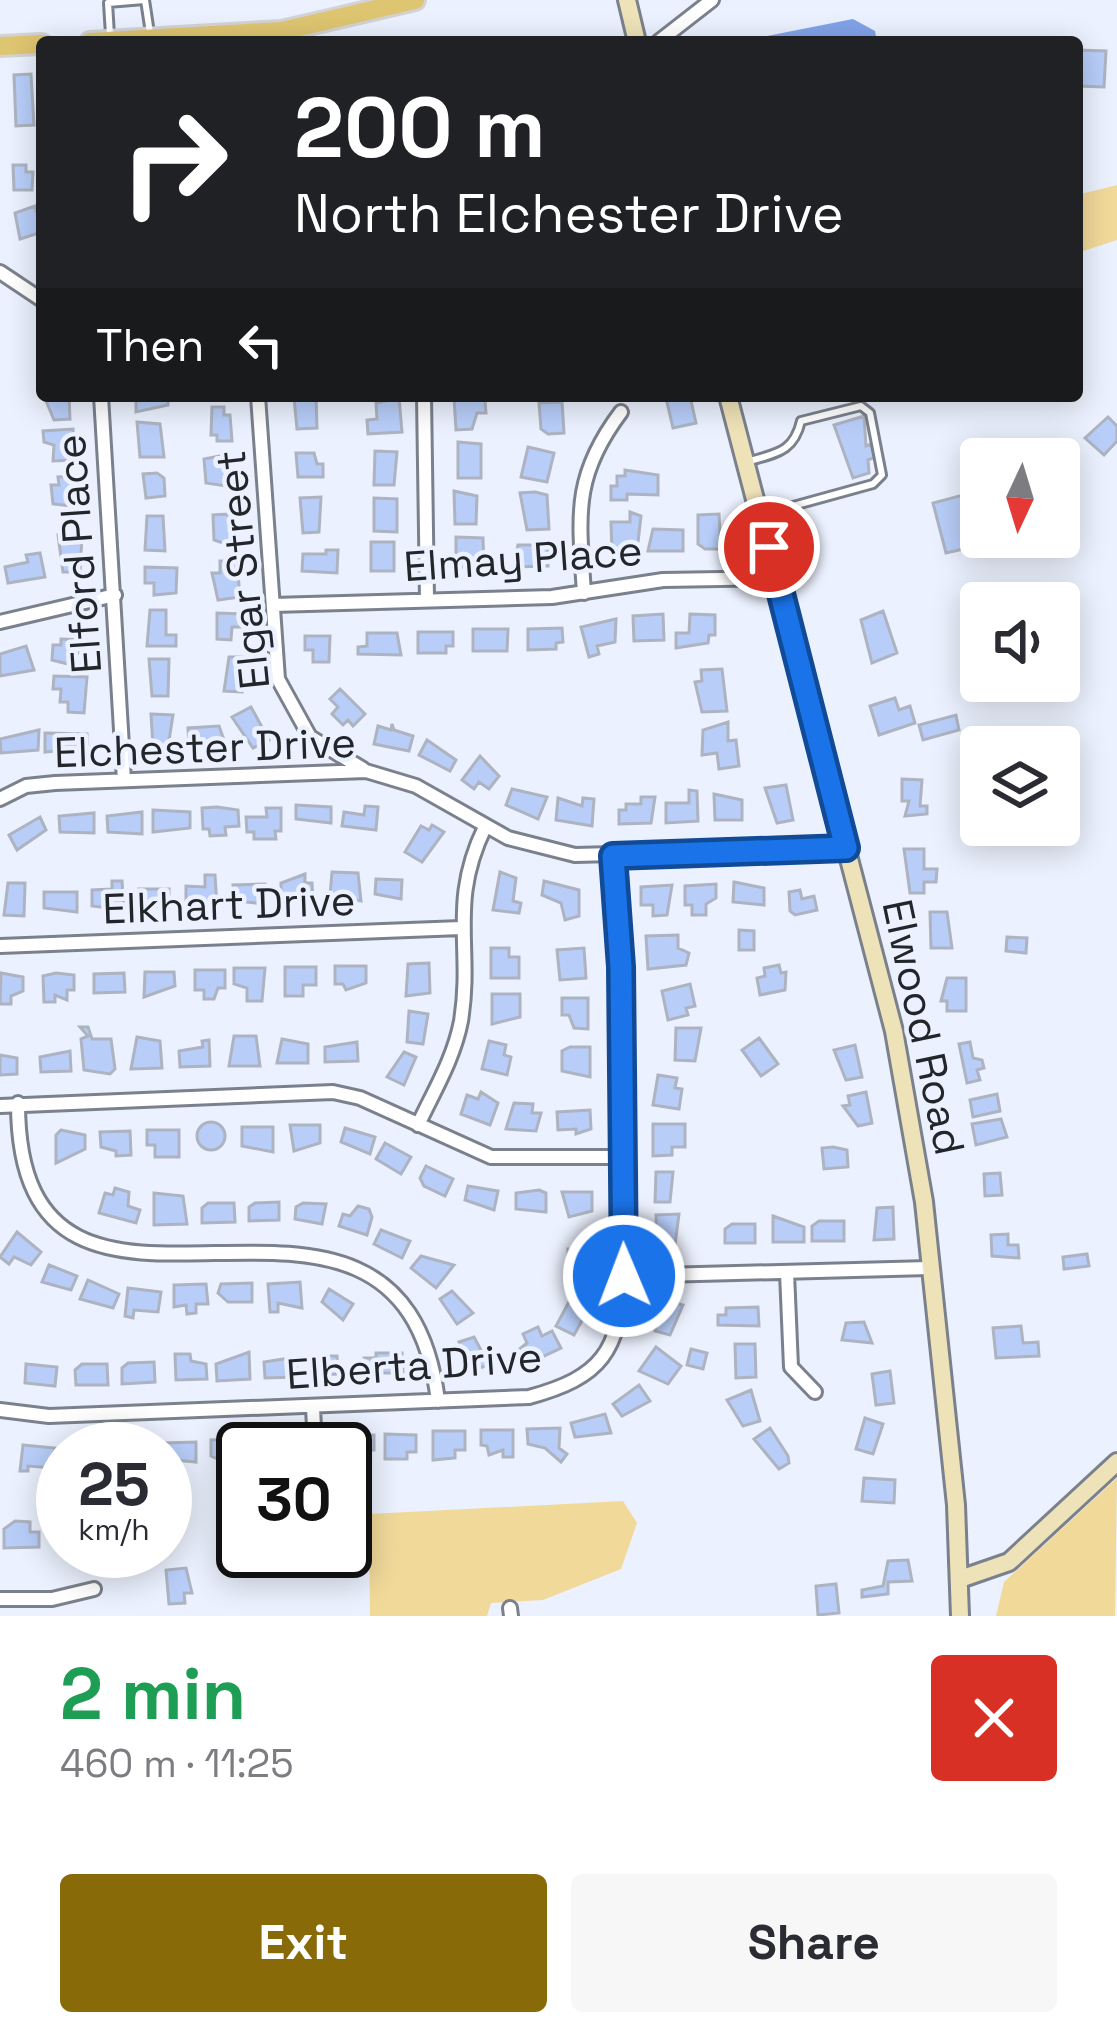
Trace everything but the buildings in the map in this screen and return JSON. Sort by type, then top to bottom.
[{"type":"main road","points":[[247,36],[319,26],[416,0]]},
{"type":"main road","points":[[633,2],[636,36]]},
{"type":"main road","points":[[0,46],[36,44]]},
{"type":"main road","name":"Elwood Road","points":[[730,402],[894,1031],[913,1126],[960,1616]]},
{"type":"main road","points":[[960,1579],[1010,1562],[1117,1462]]},
{"type":"street","points":[[666,36],[712,0]]},
{"type":"street","points":[[0,272],[36,296]]},
{"type":"street","name":"Elford Place","points":[[101,402],[124,780]]},
{"type":"street","name":"Elgar Street","points":[[258,402],[278,679],[289,707],[310,737],[366,771]]},
{"type":"street","points":[[424,402],[427,599]]},
{"type":"street","points":[[584,593],[579,513],[583,477],[597,445],[622,412]]},
{"type":"street","name":"Elmay Place","points":[[273,605],[584,593],[663,580],[778,578]]},
{"type":"street","points":[[0,622],[115,595]]},
{"type":"street","name":"Elchester Drive","points":[[0,800],[26,786],[366,771],[416,786],[485,827],[538,848],[613,856],[846,848]]},
{"type":"street","points":[[418,1125],[454,1052],[461,1016],[464,876],[485,827]]},
{"type":"street","name":"Elberta Drive","points":[[0,1410],[49,1416],[529,1397],[572,1385],[602,1363],[613,1342],[624,1276],[621,967],[613,856]]},
{"type":"street","name":"Elkhart Drive","points":[[0,946],[461,928]]},
{"type":"street","points":[[0,1106],[333,1092],[360,1098],[491,1157],[622,1157]]},
{"type":"street","points":[[18,1103],[18,1138],[36,1196],[81,1240],[132,1255],[277,1251],[340,1261],[389,1291],[408,1312],[425,1340],[438,1401]]},
{"type":"street","points":[[624,1276],[929,1268]]},
{"type":"street","points":[[787,1273],[791,1367],[815,1392]]},
{"type":"street","points":[[313,1407],[314,1422]]},
{"type":"street","points":[[0,1599],[52,1599],[94,1589]]},
{"type":"lane","points":[[111,36],[108,3],[144,0],[142,36]]},
{"type":"lane","points":[[746,462],[784,452],[796,441],[801,421],[861,406],[870,413],[882,461],[882,475],[873,484],[760,515]]},
{"type":"shaded area","points":[[1117,185],[1117,240],[1083,251],[1083,194]]},
{"type":"shaded area","points":[[1117,1478],[1115,1616],[996,1616],[1004,1582]]},
{"type":"shaded area","points":[[623,1501],[637,1523],[621,1569],[543,1600],[491,1603],[487,1616],[370,1616],[372,1514]]},
{"type":"water","points":[[853,19],[876,36],[767,36]]},
{"type":"route","points":[[624,1276],[621,967],[613,856],[846,848],[769,547]]}]
